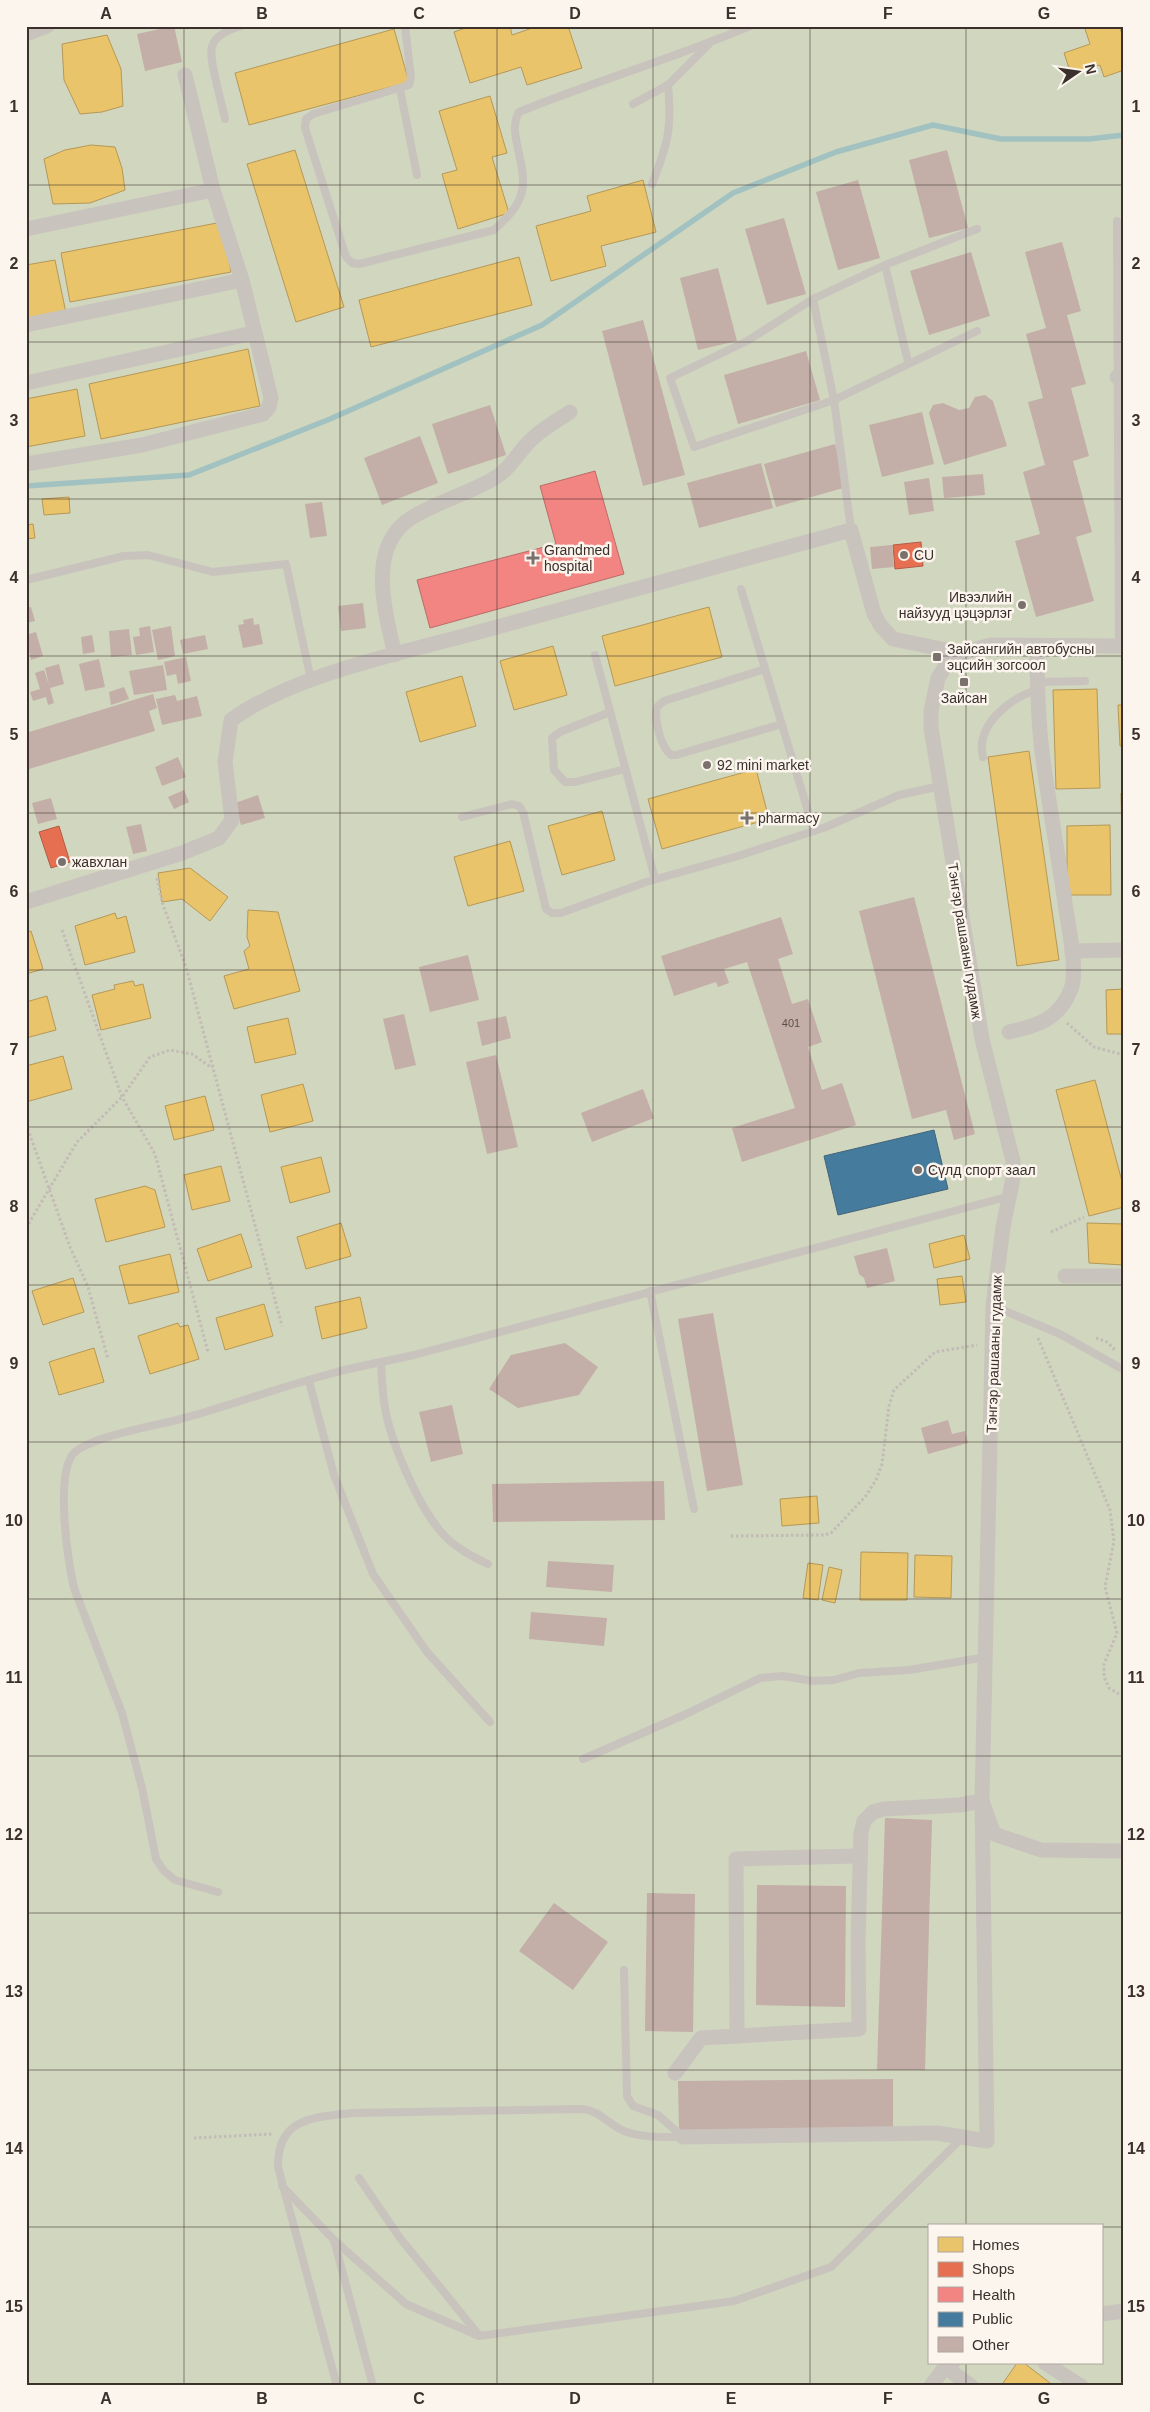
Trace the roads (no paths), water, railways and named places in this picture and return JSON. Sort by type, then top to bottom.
[{"type":"street","points":[[26,34],[47,26]]},
{"type":"street","points":[[26,464],[142,445],[263,414],[270,407],[271,398],[253,334],[242,280],[213,190],[185,75]]},
{"type":"street","points":[[26,229],[213,190]]},
{"type":"street","points":[[26,325],[242,280]]},
{"type":"street","points":[[26,383],[253,334]]},
{"type":"street","points":[[394,655],[386,614],[382,562],[392,534],[411,518],[494,479],[509,468],[532,438],[570,412]]},
{"type":"street","points":[[26,902],[122,869],[153,863],[219,838],[232,820],[225,762],[231,720],[248,708],[311,680],[394,655],[851,530],[874,614],[881,626],[893,639],[961,653]]},
{"type":"street","name":"Тэнгэр рашааны гудамж","points":[[1122,646],[991,645],[961,653],[946,665],[938,678],[931,711],[931,728],[982,1039],[1012,1161],[1010,1196],[1002,1236],[993,1306],[982,1801],[994,1834],[1015,1843],[1041,1850],[1124,1851]]},
{"type":"street","points":[[1009,1032],[1040,1025],[1055,1014],[1072,989],[1072,951],[1043,758],[1036,646]]},
{"type":"street","points":[[1072,951],[1124,950]]},
{"type":"street","points":[[1065,1276],[1124,1276]]},
{"type":"street","points":[[675,2073],[701,2038],[859,2029],[858,1856],[864,1821],[873,1812],[982,1801],[987,2141],[964,2136],[927,2133],[682,2137]]},
{"type":"street","points":[[737,2036],[736,1859],[858,1856]]},
{"type":"street","points":[[1102,2314],[1124,2311]]},
{"type":"street","points":[[1047,2364],[1081,2386]]},
{"type":"street","points":[[931,2386],[949,2365],[971,2386]]},
{"type":"lane","points":[[225,119],[210,53],[216,39],[224,31],[240,26]]},
{"type":"lane","points":[[405,26],[411,78],[408,85],[313,114],[306,119],[305,128],[346,256],[352,263],[359,264],[494,230],[510,214],[519,200],[523,187],[523,165],[515,128],[515,118],[519,112],[572,90],[711,43],[750,26]]},
{"type":"lane","points":[[633,104],[668,86],[711,43]]},
{"type":"lane","points":[[652,184],[667,145],[671,119],[668,86]]},
{"type":"lane","points":[[400,89],[417,175]]},
{"type":"lane","points":[[1117,221],[1122,646]]},
{"type":"lane","points":[[977,229],[885,265],[813,299],[747,340],[670,378],[694,447],[834,400],[908,362],[977,331]]},
{"type":"lane","points":[[885,265],[908,362]]},
{"type":"lane","points":[[813,299],[834,400],[851,530]]},
{"type":"lane","points":[[26,580],[124,556],[148,554],[213,572],[286,564],[311,680]]},
{"type":"lane","points":[[742,589],[814,831]]},
{"type":"lane","points":[[594,655],[655,879]]},
{"type":"lane","points":[[765,670],[664,701],[657,707],[655,715],[660,732],[668,753],[676,755],[782,724]]},
{"type":"lane","points":[[983,757],[980,747],[983,732],[1011,701],[1037,686],[1085,681]]},
{"type":"lane","points":[[610,712],[560,732],[552,738],[554,770],[566,782],[575,782],[625,769]]},
{"type":"lane","points":[[462,817],[512,804],[519,806],[523,812],[546,909],[552,913],[561,913],[655,879],[738,856],[814,831],[899,794],[941,786]]},
{"type":"lane","points":[[218,1892],[175,1880],[164,1871],[156,1860],[142,1788],[122,1713],[74,1588],[70,1570],[63,1498],[68,1464],[74,1454],[116,1434],[176,1420],[309,1381],[1010,1196]]},
{"type":"lane","points":[[650,1291],[694,1509]]},
{"type":"lane","points":[[993,1306],[1060,1334],[1124,1370]]},
{"type":"lane","points":[[380,1362],[385,1409],[401,1462],[409,1477],[441,1532],[466,1554],[488,1564]]},
{"type":"lane","points":[[309,1381],[334,1475],[373,1574],[426,1652],[490,1722]]},
{"type":"lane","points":[[583,1760],[684,1715],[760,1678],[784,1676],[813,1681],[834,1680],[859,1673],[887,1673],[935,1667],[986,1657]]},
{"type":"lane","points":[[624,1970],[627,2096],[633,2106],[658,2115],[682,2137]]},
{"type":"lane","points":[[337,2386],[278,2167],[278,2152],[286,2133],[309,2119],[354,2114],[582,2109],[598,2113],[619,2128],[632,2133],[682,2137]]},
{"type":"lane","points":[[282,2186],[334,2240],[406,2304],[479,2336],[734,2301],[831,2266],[964,2136]]},
{"type":"lane","points":[[359,2178],[400,2238],[479,2336]]},
{"type":"lane","points":[[334,2240],[373,2386]]},
{"type":"waterway","points":[[26,486],[189,475],[330,419],[542,325],[733,193],[836,152],[933,125],[1001,139],[1089,139],[1124,135]]},
{"type":"place","name":"CU","points":[[904,555]]},
{"type":"place","name":"Grandmed hospital","points":[[533,558]]},
{"type":"place","name":"Ивээлийн найзууд цэцэрлэг","points":[[1022,605]]},
{"type":"place","name":"Зайсангийн автобусны эцсийн зогсоол","points":[[937,657]]},
{"type":"place","name":"Зайсан","points":[[964,682]]},
{"type":"place","name":"92 mini market","points":[[707,765]]},
{"type":"place","name":"pharmacy","points":[[747,818]]},
{"type":"place","name":"жавхлан","points":[[62,862]]},
{"type":"place","name":"Сүлд спорт заал","points":[[918,1170]]}]
